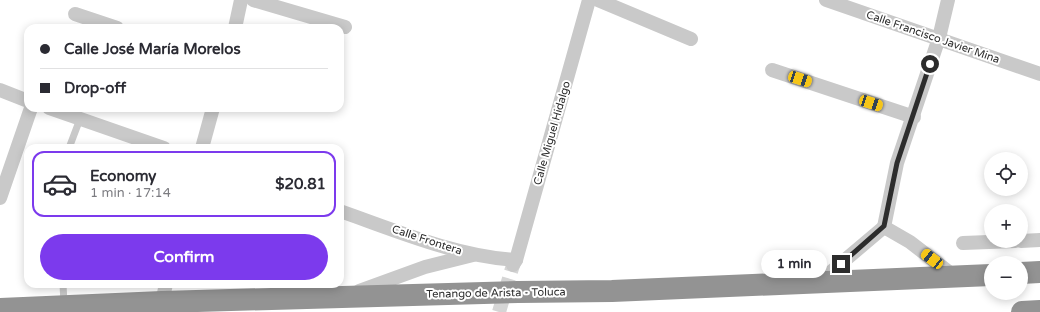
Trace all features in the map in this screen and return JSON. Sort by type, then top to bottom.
[{"type":"highway","points":[[1028,273],[1040,272]]},
{"type":"highway","name":"Tenango de Arista - Toluca","points":[[0,308],[64,306],[164,293],[341,297],[612,291],[984,275]]},
{"type":"highway","points":[[1022,312],[1040,311]]},
{"type":"street","points":[[236,24],[241,0]]},
{"type":"street","points":[[253,0],[335,24]]},
{"type":"street","name":"Calle Miguel Hidalgo","points":[[514,263],[589,0]]},
{"type":"street","points":[[598,0],[691,39]]},
{"type":"street","name":"Calle Francisco Javier Mina","points":[[826,0],[1040,74]]},
{"type":"street","points":[[819,283],[884,226],[897,163],[914,117],[939,38],[948,0]]},
{"type":"street","points":[[75,14],[106,24]]},
{"type":"street","points":[[772,70],[914,117]]},
{"type":"street","points":[[0,90],[24,99]]},
{"type":"street","points":[[0,198],[29,112]]},
{"type":"street","points":[[60,112],[152,144]]},
{"type":"street","points":[[203,144],[212,112]]},
{"type":"street","name":"Calle Frontera","points":[[344,212],[473,255],[514,263]]},
{"type":"street","points":[[884,226],[910,242],[954,276]]},
{"type":"street","points":[[1028,241],[1040,240]]},
{"type":"street","points":[[963,243],[984,242]]},
{"type":"street","points":[[341,297],[425,267],[473,255]]},
{"type":"lane","points":[[71,144],[80,119]]},
{"type":"lane","points":[[63,288],[64,306]]},
{"type":"tunnel","points":[[499,312],[513,265]]},
{"type":"route","points":[[841,264],[884,226],[897,163],[914,117],[930,64]]}]
